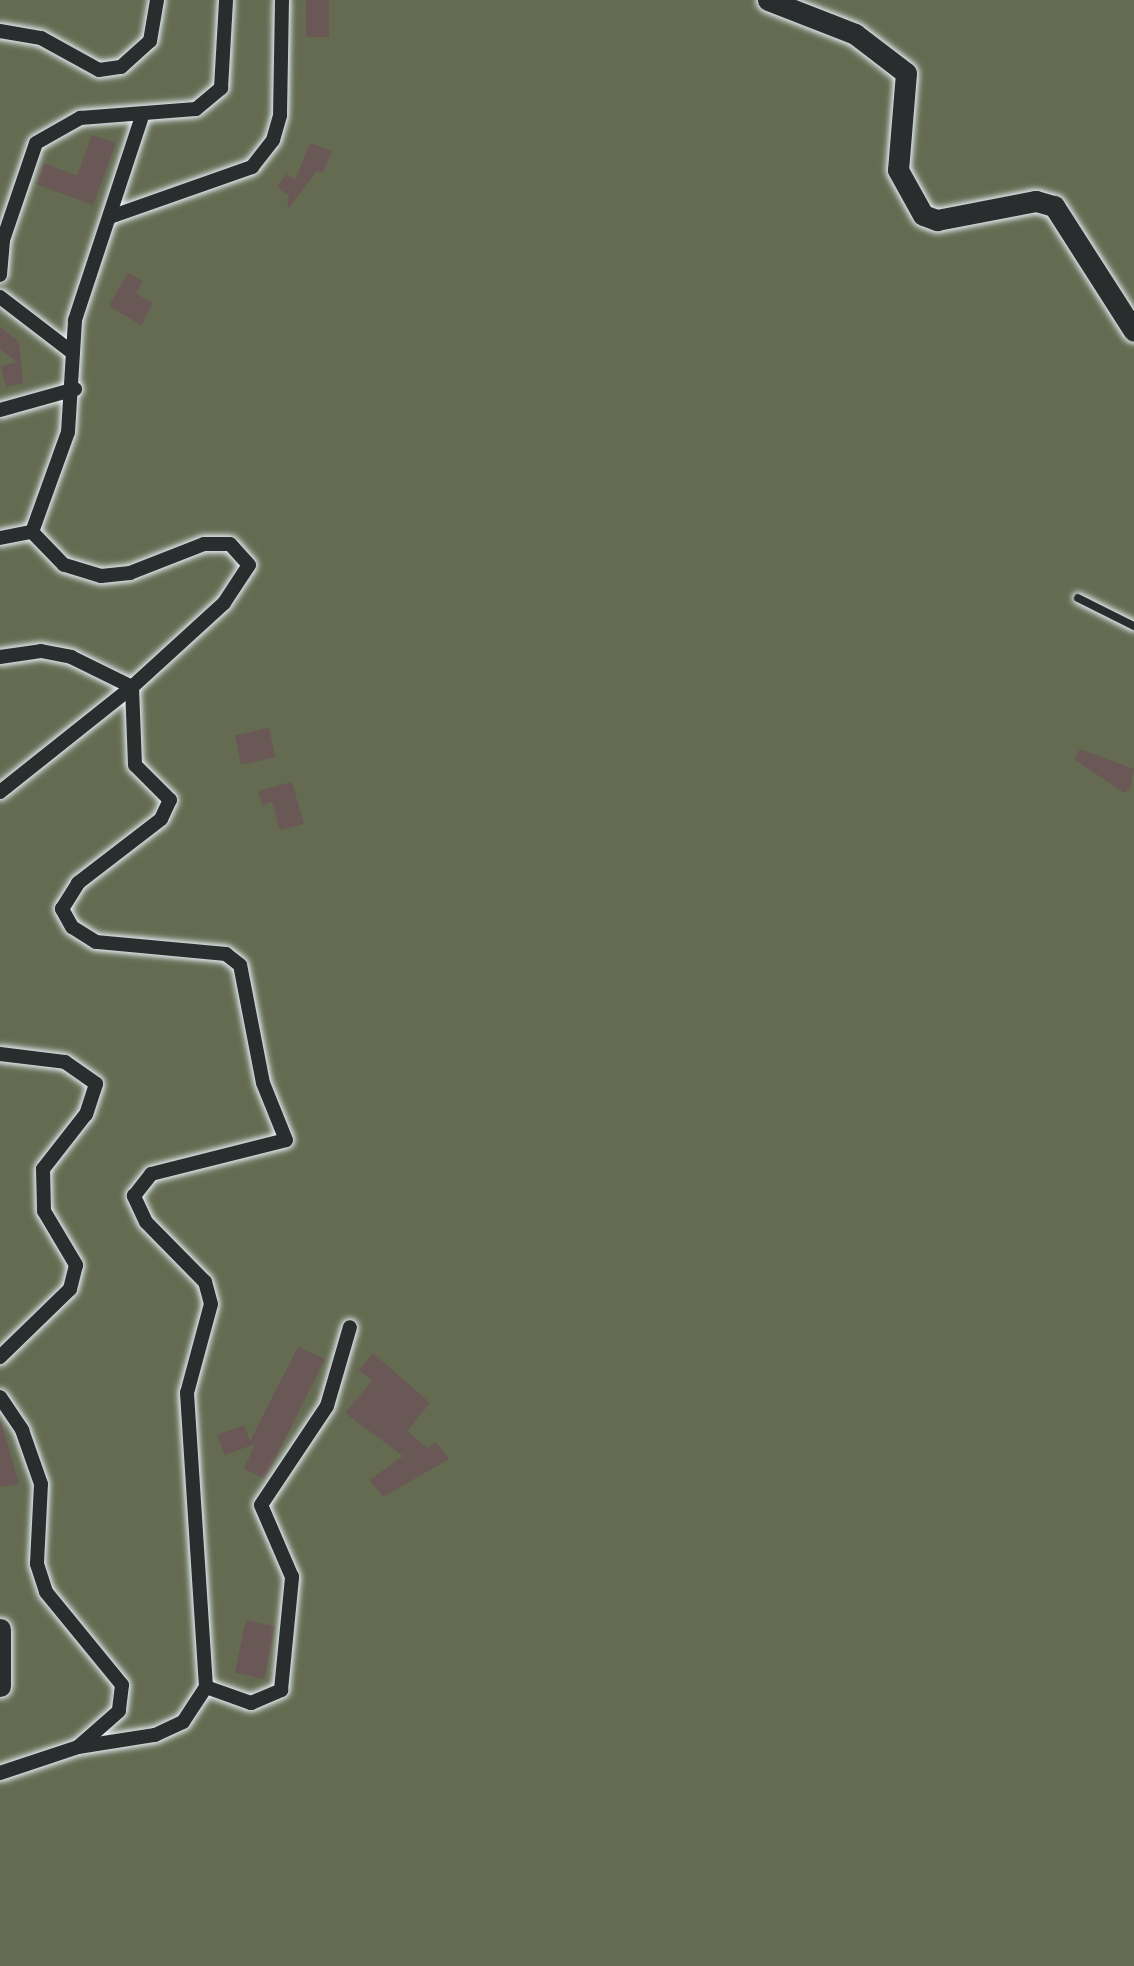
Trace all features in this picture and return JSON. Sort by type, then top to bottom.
[{"type":"street","points":[[0,31],[40,38],[99,70],[121,67],[150,40],[157,0]]},
{"type":"street","points":[[0,275],[3,240],[36,143],[80,118],[196,109],[220,88],[226,0]]},
{"type":"street","points":[[110,217],[238,177],[263,154],[280,115],[282,0]]},
{"type":"street","points":[[768,0],[808,11],[896,59],[908,89],[898,170],[923,214],[937,220],[1036,201],[1054,206],[1134,331]]},
{"type":"street","points":[[32,532],[68,432],[75,389],[75,320],[142,116]]},
{"type":"street","points":[[0,297],[74,353]]},
{"type":"street","points":[[0,410],[75,389]]},
{"type":"street","points":[[0,538],[32,532]]},
{"type":"street","points":[[0,792],[132,687],[224,603],[249,565],[244,554],[230,544],[204,544],[130,573],[100,576],[64,565],[32,532]]},
{"type":"street","points":[[0,657],[41,651],[71,657],[132,687]]},
{"type":"street","points":[[0,1773],[78,1747],[155,1736],[183,1722],[206,1687],[188,1393],[211,1304],[196,1269],[146,1222],[134,1196],[151,1174],[286,1140],[262,1083],[240,965],[226,954],[96,942],[72,927],[62,909],[78,884],[161,819],[170,800],[135,765],[132,687]]},
{"type":"street","points":[[0,1054],[65,1062],[97,1084],[86,1114],[44,1169],[44,1211],[76,1265],[70,1289],[0,1358]]},
{"type":"street","points":[[206,1687],[251,1703],[280,1690],[292,1577],[261,1504],[327,1406],[350,1327]]},
{"type":"street","points":[[0,1397],[27,1441],[41,1484],[37,1564],[46,1592],[122,1685],[119,1711],[78,1747]]},
{"type":"street","points":[[0,1629],[0,1686]]},
{"type":"lane","points":[[1078,598],[1134,626]]},
{"type":"green space","points":[[0,0],[1134,0],[1134,1966],[0,1966]]},
{"type":"building","points":[[306,0],[329,0],[329,37],[306,37]]},
{"type":"building","points":[[92,135],[116,143],[93,205],[36,184],[44,163],[77,176]]},
{"type":"building","points":[[310,143],[332,151],[323,173],[317,171],[287,210],[289,196],[277,187],[287,174],[295,180]]},
{"type":"building","points":[[128,273],[143,281],[136,294],[153,303],[141,325],[109,306]]},
{"type":"building","points":[[0,327],[19,342],[23,383],[6,387],[1,366],[17,362],[0,349]]},
{"type":"building","points":[[269,728],[275,757],[241,765],[235,735]]},
{"type":"building","points":[[1080,749],[1134,769],[1130,789],[1124,793],[1074,759]]},
{"type":"building","points":[[292,782],[304,824],[280,830],[272,802],[262,805],[258,791]]},
{"type":"building","points":[[298,1347],[325,1359],[265,1479],[244,1469],[255,1444],[225,1455],[217,1435],[244,1425],[250,1441]]},
{"type":"building","points":[[373,1353],[430,1403],[407,1431],[427,1448],[436,1442],[449,1459],[383,1497],[370,1480],[403,1456],[345,1413],[372,1381],[359,1370]]},
{"type":"building","points":[[0,1419],[19,1484],[0,1487]]},
{"type":"building","points":[[246,1620],[275,1626],[264,1679],[235,1673]]}]
